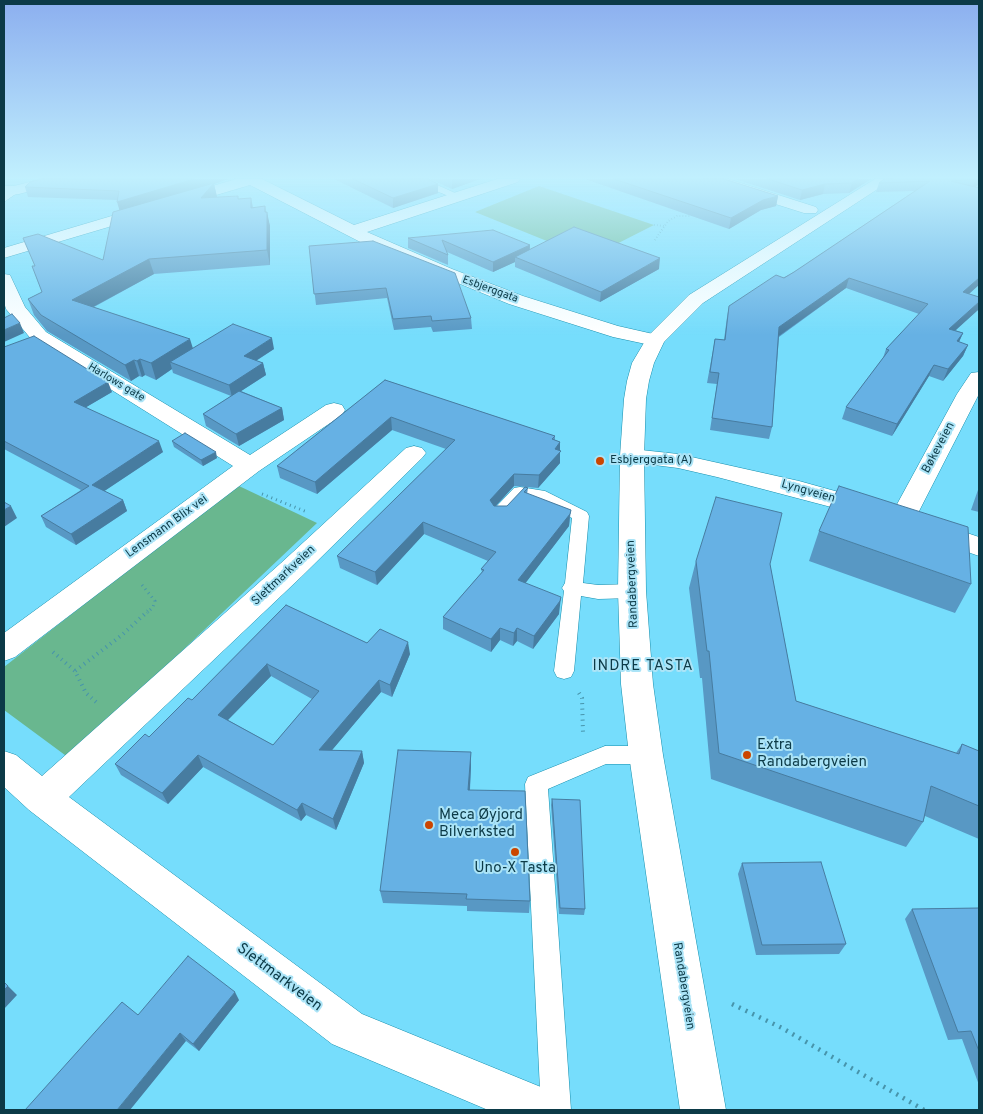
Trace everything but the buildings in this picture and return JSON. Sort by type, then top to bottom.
[{"type":"street","points":[[4,253],[79,231]]},
{"type":"street","name":"Esbjerggata","points":[[353,231],[446,273],[516,300],[614,331],[655,340]]},
{"type":"street","name":"Randabergveien","points":[[703,1110],[646,755],[637,684],[632,591],[632,456],[635,399],[643,363],[655,340],[671,322],[696,299],[804,231]]},
{"type":"street","name":"Harlows gate","points":[[4,279],[30,340],[241,473]]},
{"type":"street","name":"Bøkeveien","points":[[902,519],[968,394],[979,378]]},
{"type":"street","name":"Lensmann Blix vei","points":[[4,649],[241,473],[334,410]]},
{"type":"street","name":"Slettmarkveien","points":[[42,799],[414,452]]},
{"type":"street","name":"Lyngveien","points":[[632,456],[678,461],[799,488],[902,519],[979,547]]},
{"type":"street","name":"Slettmarkveien","points":[[4,766],[42,799],[347,1029],[542,1110]]},
{"type":"lane","points":[[500,513],[520,492],[539,495],[580,516],[571,588],[564,671]]},
{"type":"lane","points":[[571,588],[598,592],[632,591]]},
{"type":"lane","points":[[556,1110],[536,784],[605,755],[646,755]]},
{"type":"path","points":[[655,240],[661,231]]},
{"type":"path","points":[[241,473],[307,512],[345,518]]},
{"type":"path","points":[[113,733],[112,720],[86,692],[75,671],[122,635],[153,607],[155,601],[137,579],[115,566]]},
{"type":"path","points":[[564,671],[582,698],[584,764]]},
{"type":"path","points":[[732,1004],[782,1028],[924,1110]]},
{"type":"green space","points":[[522,231],[642,231],[589,258]]},
{"type":"green space","points":[[239,486],[317,523],[69,758],[4,710],[4,667]]},
{"type":"place","name":"Esbjerggata (A)","points":[[600,461]]},
{"type":"place","name":"Extra Randabergveien","points":[[747,755]]},
{"type":"place","name":"Meca Øyjord Bilverksted","points":[[429,825]]},
{"type":"place","name":"Uno-X Tasta","points":[[515,852]]},
{"type":"district","name":"INDRE TASTA","points":[[643,667]]}]
